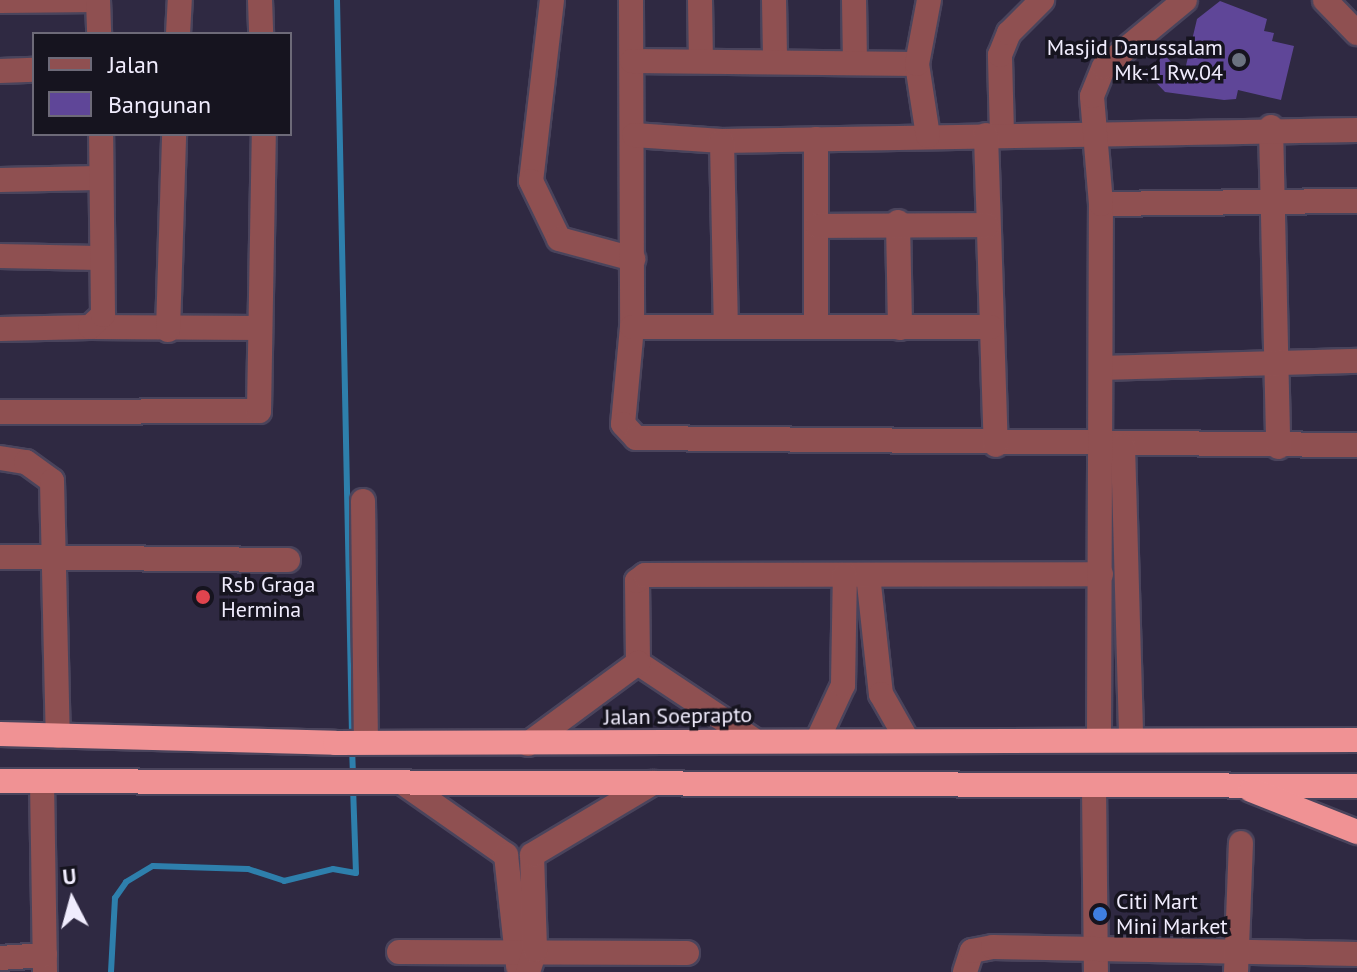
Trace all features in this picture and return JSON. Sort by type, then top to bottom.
[{"type":"highway","name":"Jalan Soeprapto","points":[[0,734],[335,743],[528,744],[1099,737],[1357,740]]},
{"type":"highway","points":[[0,781],[352,785],[1357,786]]},
{"type":"highway","points":[[1240,786],[1357,832]]},
{"type":"street","points":[[0,1],[98,0],[99,32]]},
{"type":"street","points":[[178,32],[180,0]]},
{"type":"street","points":[[260,0],[261,32]]},
{"type":"street","points":[[552,0],[531,181],[559,239],[633,259]]},
{"type":"street","points":[[631,0],[634,135],[632,327],[623,424],[636,438],[1098,446],[1357,445]]},
{"type":"street","points":[[700,0],[701,61]]},
{"type":"street","points":[[774,0],[775,60]]},
{"type":"street","points":[[854,0],[855,63]]},
{"type":"street","points":[[996,445],[987,225],[1000,55],[1009,33],[1042,0]]},
{"type":"street","points":[[1099,737],[1101,574],[1098,446],[1103,368],[1101,204],[1091,130],[1092,96],[1104,67],[1185,0]]},
{"type":"street","points":[[1325,0],[1357,33]]},
{"type":"street","points":[[928,136],[917,64],[931,2]]},
{"type":"street","points":[[632,61],[775,60],[917,64]]},
{"type":"street","points":[[0,71],[32,70]]},
{"type":"street","points":[[634,135],[722,141],[1091,130],[1271,127],[1357,130]]},
{"type":"street","points":[[1271,127],[1276,204],[1273,367],[1278,447]]},
{"type":"street","points":[[90,327],[103,315],[99,258],[101,136]]},
{"type":"street","points":[[168,330],[174,136]]},
{"type":"street","points":[[0,412],[257,413],[264,136]]},
{"type":"street","points":[[816,139],[816,326]]},
{"type":"street","points":[[722,141],[726,326]]},
{"type":"street","points":[[0,180],[99,178]]},
{"type":"street","points":[[1101,204],[1357,201]]},
{"type":"street","points":[[818,226],[898,222],[987,225]]},
{"type":"street","points":[[898,222],[900,328]]},
{"type":"street","points":[[0,256],[99,258]]},
{"type":"street","points":[[632,327],[991,327]]},
{"type":"street","points":[[0,329],[259,328]]},
{"type":"street","points":[[1103,368],[1273,367],[1357,361]]},
{"type":"street","points":[[1123,446],[1131,737]]},
{"type":"street","points":[[0,458],[26,462],[52,481],[58,736]]},
{"type":"street","points":[[363,501],[363,742]]},
{"type":"street","points":[[0,557],[288,560]]},
{"type":"street","points":[[638,663],[639,576],[1101,574]]},
{"type":"street","points":[[856,575],[881,694],[906,738]]},
{"type":"street","points":[[817,741],[843,685],[856,575]]},
{"type":"street","points":[[638,663],[754,740]]},
{"type":"street","points":[[528,744],[638,663]]},
{"type":"street","points":[[1099,695],[1130,693]]},
{"type":"street","points":[[0,958],[45,963],[42,781]]},
{"type":"street","points":[[406,785],[506,855],[532,855],[653,783]]},
{"type":"street","points":[[1094,786],[1098,960]]},
{"type":"street","points":[[1237,961],[1241,843]]},
{"type":"street","points":[[506,855],[524,961]]},
{"type":"street","points":[[524,961],[532,855]]},
{"type":"street","points":[[965,972],[968,955],[978,949],[1098,960],[1237,961],[1357,954]]},
{"type":"street","points":[[399,952],[524,961],[687,953]]},
{"type":"building","name":"Masjid Darussalam Mk-1 Rw.04","points":[[1220,1],[1267,19],[1264,31],[1274,33],[1272,41],[1294,46],[1281,100],[1238,90],[1236,99],[1224,100],[1165,92],[1145,71],[1163,54],[1184,74],[1197,19]]},
{"type":"waterway","points":[[337,0],[352,736]]},
{"type":"waterway","points":[[352,747],[353,776]]},
{"type":"waterway","points":[[111,972],[115,898],[126,882],[153,866],[248,869],[284,881],[333,869],[356,873],[353,787]]},
{"type":"place","name":"Masjid Darussalam Mk-1 Rw.04","points":[[1239,60]]},
{"type":"place","name":"Rsb Graga Hermina","points":[[203,597]]},
{"type":"place","name":"Citi Mart Mini Market","points":[[1100,914]]}]
